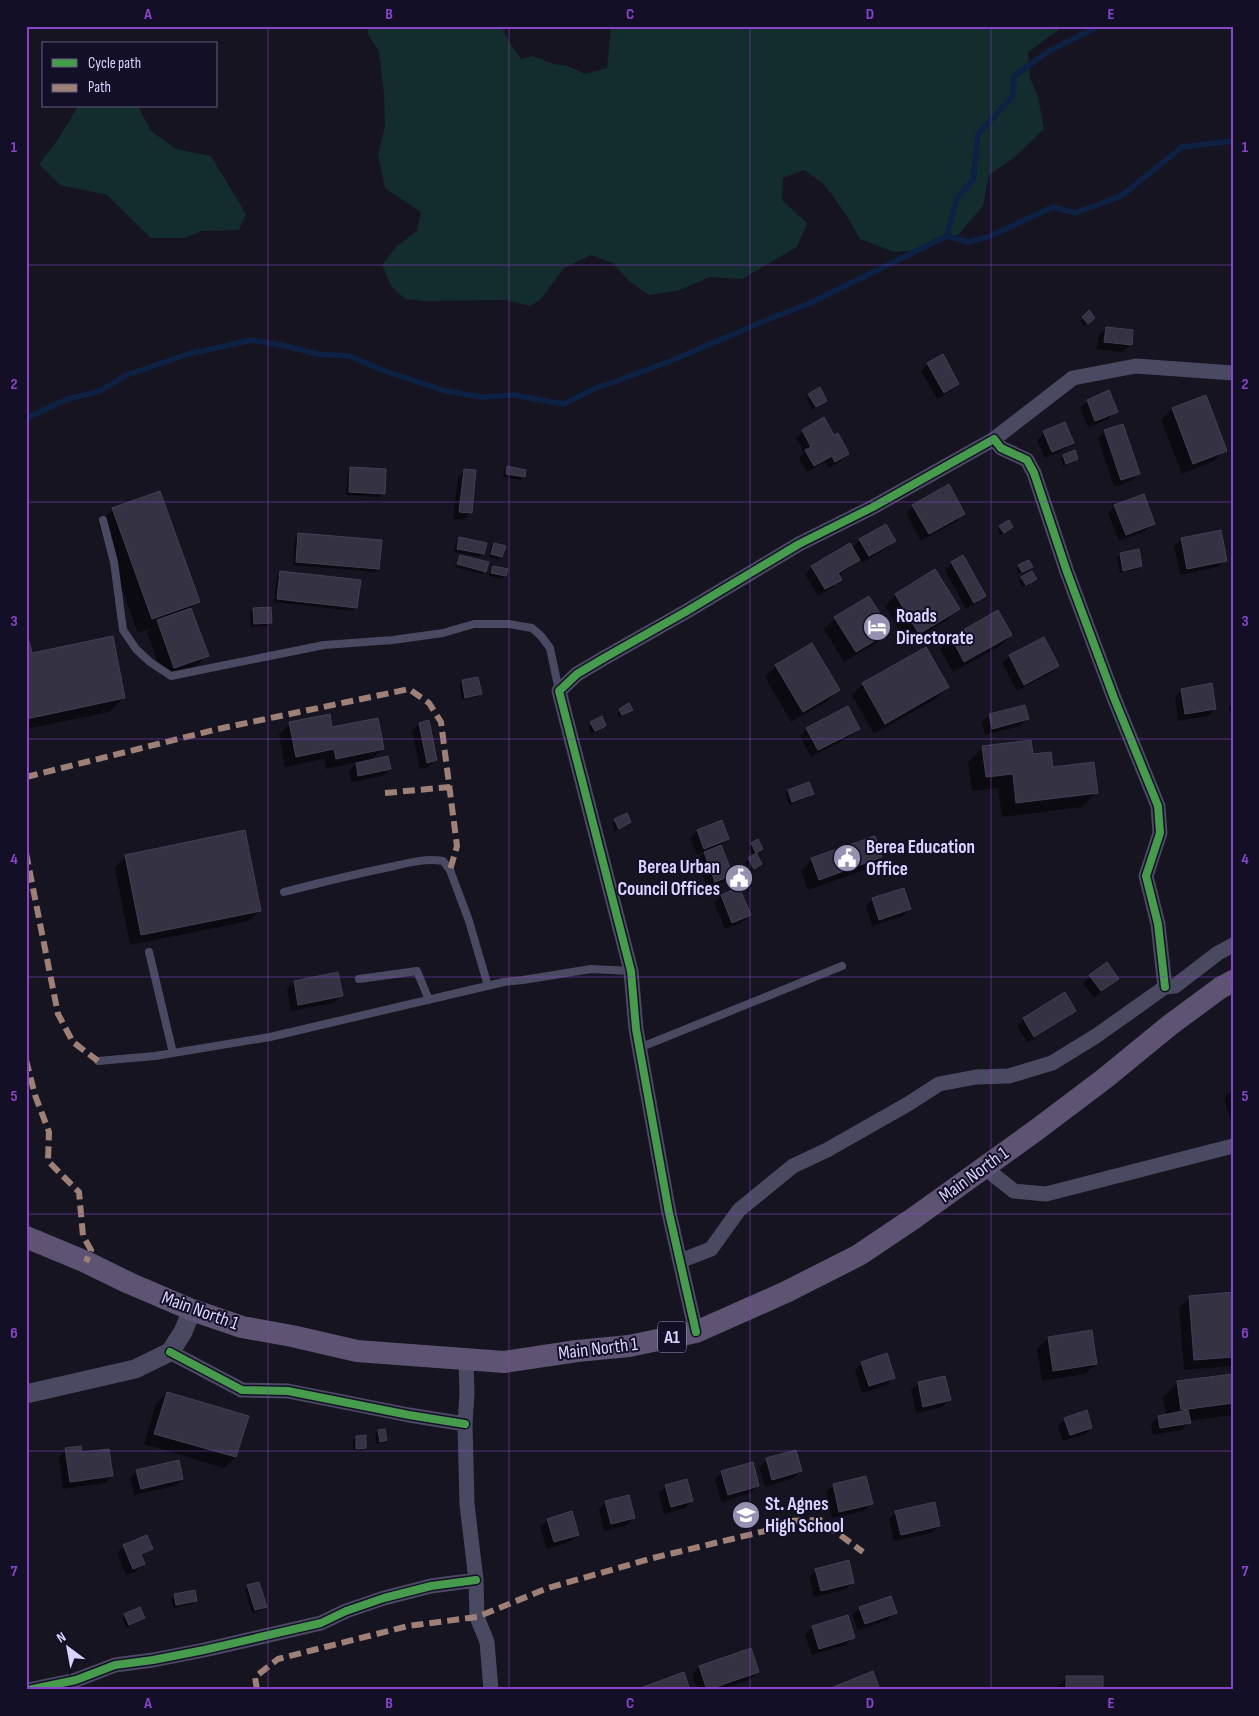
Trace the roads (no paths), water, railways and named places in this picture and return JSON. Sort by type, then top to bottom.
[{"type":"main road","name":"Main North 1","points":[[26,1237],[192,1310],[242,1328],[292,1336],[357,1351],[504,1362],[577,1351],[629,1346],[696,1332],[786,1292],[860,1255],[985,1168],[1104,1079],[1170,1025],[1220,988],[1233,981]]},
{"type":"street","points":[[696,1332],[669,1213],[639,1048],[631,971],[558,691],[577,674],[688,611],[799,544],[873,507],[994,439],[1073,378],[1136,366],[1233,373]]},
{"type":"street","points":[[994,439],[1001,448],[1027,460],[1034,473],[1067,572],[1110,689],[1158,806],[1160,833],[1146,876],[1158,924],[1165,987]]},
{"type":"street","points":[[680,1261],[711,1249],[740,1210],[793,1166],[827,1150],[939,1084],[976,1077],[1009,1076],[1052,1063],[1096,1036],[1165,987],[1175,986],[1218,953],[1233,944]]},
{"type":"street","points":[[985,1168],[1014,1191],[1046,1194],[1233,1146]]},
{"type":"street","points":[[26,1394],[135,1369],[170,1352],[183,1332],[192,1310]]},
{"type":"street","points":[[170,1352],[242,1390],[288,1391],[465,1424]]},
{"type":"street","points":[[466,1360],[467,1504],[476,1580],[477,1617],[487,1642],[491,1690]]},
{"type":"street","points":[[28,1690],[76,1680],[115,1665],[204,1650],[321,1623],[346,1611],[384,1598],[431,1586],[476,1580]]},
{"type":"lane","points":[[103,520],[114,562],[123,630],[136,649],[150,662],[171,676],[324,645],[393,640],[443,633],[474,624],[508,624],[532,628],[542,636],[550,648],[558,691]]},
{"type":"lane","points":[[284,892],[418,861],[434,859],[443,861],[450,870],[469,921],[488,986]]},
{"type":"lane","points":[[149,952],[173,1053]]},
{"type":"lane","points":[[639,1048],[842,966]]},
{"type":"lane","points":[[98,1061],[173,1053],[270,1037],[504,982],[591,969],[631,971]]},
{"type":"lane","points":[[359,979],[417,971],[429,1000]]},
{"type":"waterway","points":[[26,418],[68,399],[100,391],[127,375],[188,354],[252,340],[317,354],[350,356],[382,370],[446,391],[482,397],[514,395],[564,404],[594,389],[663,364],[808,304],[947,236],[957,198],[973,180],[978,134],[1013,96],[1014,76],[1049,51],[1099,26]]},
{"type":"waterway","points":[[947,236],[968,242],[988,237],[1053,207],[1075,213],[1121,196],[1182,147],[1233,141]]},
{"type":"place","name":"Roads Directorate","points":[[877,627]]},
{"type":"place","name":"Berea Education Office","points":[[847,858]]},
{"type":"place","name":"Berea Urban Council Offices","points":[[739,878]]},
{"type":"place","name":"St. Agnes High School","points":[[746,1515]]}]
